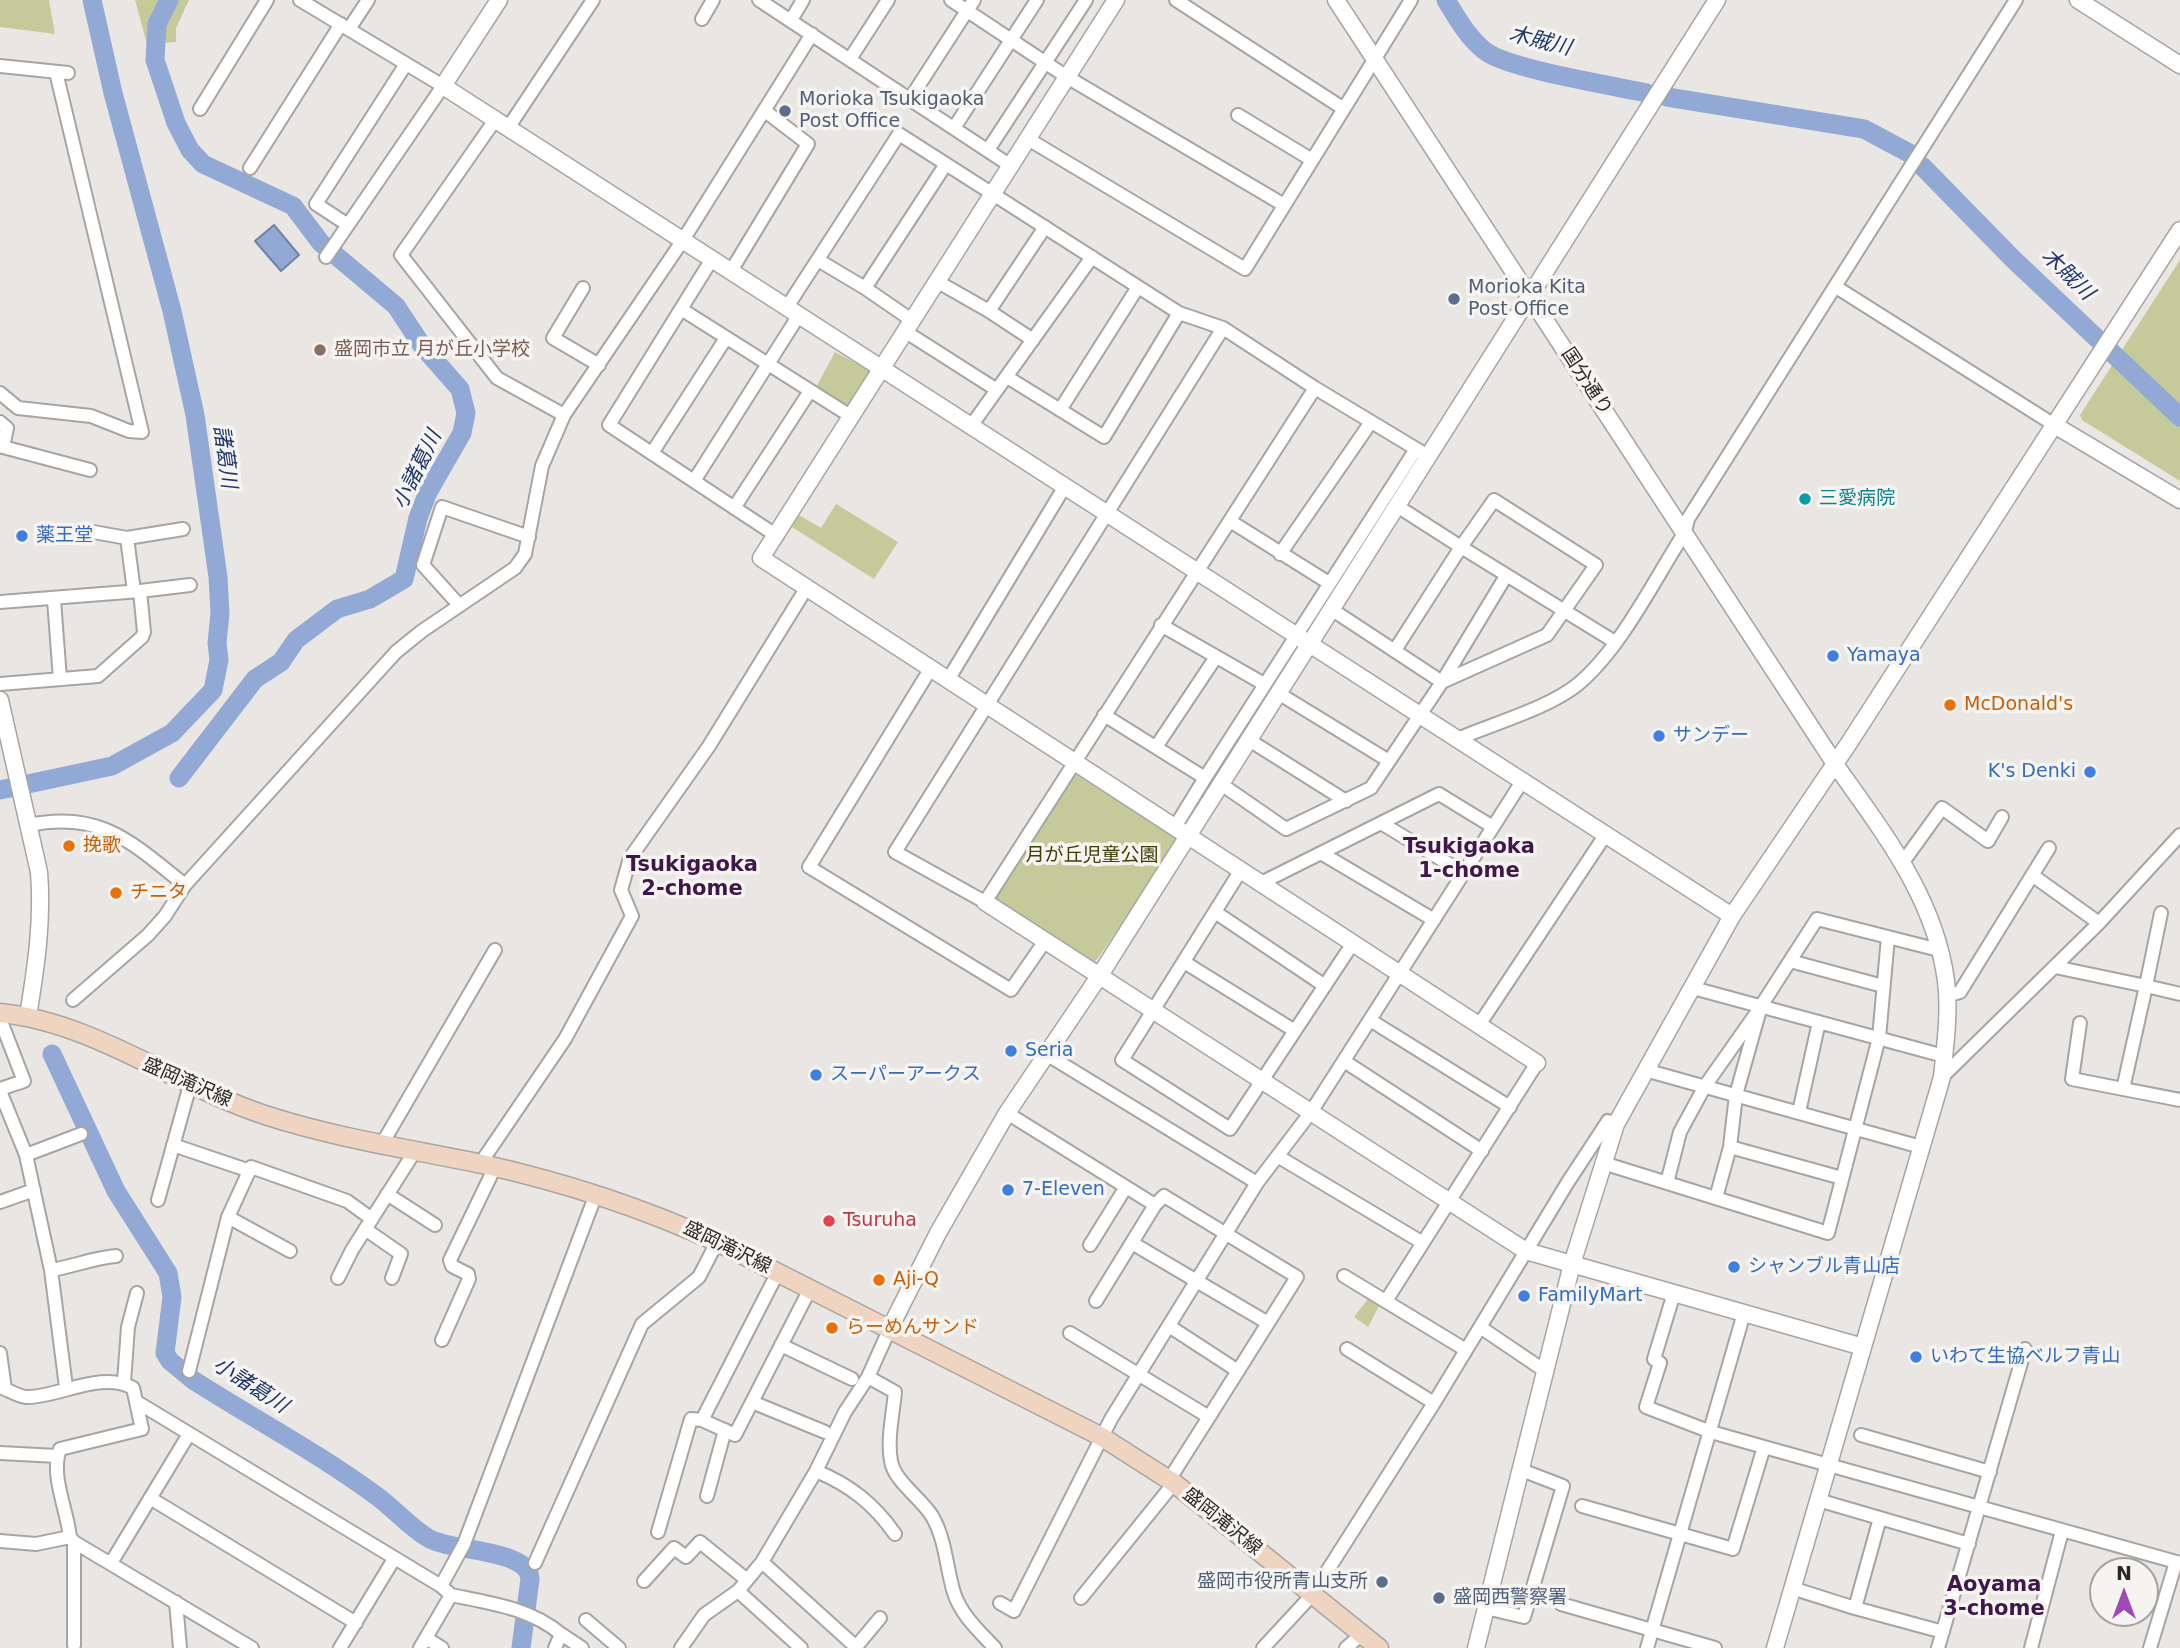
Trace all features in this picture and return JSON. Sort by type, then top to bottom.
[{"type":"main road","name":"盛岡滝沢線","points":[[0,1013],[27,1016],[90,1038],[190,1085],[268,1116],[596,1194],[660,1216],[717,1242],[1102,1437],[1172,1482],[1379,1648]]},
{"type":"street","points":[[200,109],[267,0]]},
{"type":"street","points":[[300,0],[443,86],[1460,738],[1732,916]]},
{"type":"street","points":[[250,168],[345,27],[368,0]]},
{"type":"street","points":[[329,252],[499,0]]},
{"type":"street","points":[[564,415],[497,378],[401,255],[593,0]]},
{"type":"street","points":[[702,19],[713,0]]},
{"type":"street","points":[[759,0],[1011,166]]},
{"type":"street","points":[[791,20],[803,0]]},
{"type":"street","points":[[850,59],[888,0]]},
{"type":"street","points":[[951,0],[970,5],[1011,40],[1067,78],[1284,205]]},
{"type":"street","points":[[954,128],[1037,0]]},
{"type":"street","points":[[988,150],[1086,0]]},
{"type":"street","points":[[1116,0],[761,558],[1537,1063],[1386,1301]]},
{"type":"street","points":[[1176,0],[1344,109]]},
{"type":"street","name":"国分通り","points":[[1336,0],[1835,764],[1903,862],[1920,893],[1939,950],[1946,996],[1942,1077],[1774,1648]]},
{"type":"street","points":[[1028,139],[1245,269],[1411,0]]},
{"type":"street","points":[[681,1648],[704,1615],[738,1591],[762,1562],[816,1471],[845,1412],[868,1377],[938,1233],[1007,1113],[1100,975],[1182,831],[1205,778],[1303,639],[1329,583],[1529,296],[1717,0]]},
{"type":"street","points":[[1460,738],[1554,698],[1577,685],[1615,642],[1685,532],[1688,519],[2016,0]]},
{"type":"street","points":[[2078,0],[2180,65]]},
{"type":"street","points":[[910,99],[970,5]]},
{"type":"street","points":[[73,1000],[148,935],[185,885],[396,652],[515,568],[525,554],[542,466],[564,415],[683,240],[812,34]]},
{"type":"street","points":[[348,225],[317,204],[406,64]]},
{"type":"street","points":[[0,66],[62,73],[142,432],[129,431],[91,416],[18,408],[1,395]]},
{"type":"street","points":[[731,271],[808,144],[765,111]]},
{"type":"street","points":[[1238,115],[1312,160]]},
{"type":"street","points":[[694,481],[767,365],[818,260],[899,134],[1179,313],[1223,328],[1315,388],[1422,452]]},
{"type":"street","points":[[865,288],[946,164]]},
{"type":"street","points":[[989,311],[1045,227]]},
{"type":"street","points":[[1475,1648],[1572,1264],[1616,1124],[1732,916],[2056,426],[2180,230]]},
{"type":"street","points":[[971,426],[1092,257]]},
{"type":"street","points":[[712,259],[609,425],[777,536]]},
{"type":"street","points":[[818,260],[865,288],[909,326],[997,390]]},
{"type":"street","points":[[938,282],[1033,340]]},
{"type":"street","points":[[1060,410],[1138,287]]},
{"type":"street","points":[[1836,287],[2056,426],[2180,500]]},
{"type":"street","points":[[583,288],[553,338],[599,365]]},
{"type":"street","points":[[681,309],[852,417]]},
{"type":"street","points":[[1007,377],[1104,437],[1179,313]]},
{"type":"street","points":[[1223,328],[895,852],[985,902],[1526,1251],[1863,1347]]},
{"type":"street","points":[[652,453],[726,338]]},
{"type":"street","points":[[985,902],[1315,388]]},
{"type":"street","points":[[734,508],[810,391]]},
{"type":"street","points":[[0,422],[7,428],[4,447],[90,470]]},
{"type":"street","points":[[1280,554],[1371,422]]},
{"type":"street","points":[[1303,639],[1331,609],[1397,506],[1422,452]]},
{"type":"street","points":[[948,680],[1065,486]]},
{"type":"street","points":[[1395,650],[1494,500],[1596,565],[1546,635],[1442,682]]},
{"type":"street","points":[[1397,506],[1615,642]]},
{"type":"street","points":[[459,605],[423,565],[442,507],[528,537]]},
{"type":"street","points":[[1230,521],[1329,583]]},
{"type":"street","points":[[88,531],[127,538],[183,529]]},
{"type":"street","points":[[0,684],[98,676],[142,637],[127,538]]},
{"type":"street","points":[[1221,783],[1286,829],[1371,788],[1442,682],[1506,576]]},
{"type":"street","points":[[0,603],[54,600],[190,585]]},
{"type":"street","points":[[442,1340],[469,1279],[468,1274],[452,1266],[450,1260],[487,1166],[565,1038],[632,916],[621,890],[630,859],[709,746],[807,587]]},
{"type":"street","points":[[54,600],[60,679]]},
{"type":"street","points":[[1331,609],[1442,682]]},
{"type":"street","points":[[1161,625],[1271,688],[1389,761]]},
{"type":"street","points":[[1156,747],[1216,657]]},
{"type":"street","points":[[931,668],[809,867],[1011,990],[1045,941]]},
{"type":"street","points":[[1182,831],[1221,783],[1249,740],[1271,688]]},
{"type":"street","points":[[0,700],[6,741],[28,821],[41,899],[37,961],[27,1016]]},
{"type":"street","points":[[1104,715],[1205,778]]},
{"type":"street","points":[[1249,740],[1346,802]]},
{"type":"street","points":[[1000,1603],[1014,1611],[1102,1437],[1139,1374],[1257,1183],[1311,1112],[1523,780]]},
{"type":"street","points":[[1261,883],[1439,794],[1493,827]]},
{"type":"street","points":[[1903,862],[1942,808],[1988,841],[2002,817]]},
{"type":"street","points":[[28,821],[54,820],[96,824],[116,832],[185,885]]},
{"type":"street","points":[[1381,823],[1464,873]]},
{"type":"street","points":[[1479,1026],[1606,834]]},
{"type":"street","points":[[1942,1077],[2056,967],[2180,835]]},
{"type":"street","points":[[1946,996],[1960,992],[2049,848]]},
{"type":"street","points":[[1321,853],[1434,920]]},
{"type":"street","points":[[1241,870],[1122,1060],[1230,1129],[1353,943]]},
{"type":"street","points":[[2032,875],[2099,923]]},
{"type":"street","points":[[1215,912],[1325,986]]},
{"type":"street","points":[[2123,1089],[2161,914]]},
{"type":"street","points":[[1667,1183],[1680,1132],[1705,1086],[1817,919],[1939,950]]},
{"type":"street","points":[[1603,1163],[1828,1233],[1880,1038],[1888,937]]},
{"type":"street","points":[[382,1144],[495,950]]},
{"type":"street","points":[[1790,961],[1883,986]]},
{"type":"street","points":[[1184,962],[1295,1031]]},
{"type":"street","points":[[2056,967],[2180,994]]},
{"type":"street","points":[[1693,988],[1944,1056]]},
{"type":"street","points":[[1716,1198],[1730,1147],[1736,1095],[1761,1006]]},
{"type":"street","points":[[0,1019],[24,1081],[0,1090],[26,1155],[34,1190],[51,1270],[66,1387]]},
{"type":"street","points":[[1370,1020],[1510,1107]]},
{"type":"street","points":[[1799,1112],[1818,1022]]},
{"type":"street","points":[[2080,1023],[2073,1079],[2178,1100],[2180,1085]]},
{"type":"street","points":[[1046,1054],[1257,1183]]},
{"type":"street","points":[[1344,1061],[1482,1150]]},
{"type":"street","points":[[1645,1070],[1921,1147]]},
{"type":"street","points":[[158,1200],[190,1085]]},
{"type":"street","points":[[1007,1113],[1155,1205]]},
{"type":"street","points":[[1263,1648],[1312,1595],[1608,1121],[1616,1124]]},
{"type":"street","points":[[26,1155],[81,1134]]},
{"type":"street","points":[[173,1145],[250,1171]]},
{"type":"street","points":[[1730,1147],[1842,1178]]},
{"type":"street","points":[[338,1279],[368,1224],[415,1151]]},
{"type":"street","points":[[1279,1157],[1423,1243]]},
{"type":"street","points":[[189,1371],[228,1217],[251,1167],[347,1201],[401,1254],[392,1279]]},
{"type":"street","points":[[1090,1245],[1126,1187]]},
{"type":"street","points":[[0,1202],[34,1190]]},
{"type":"street","points":[[387,1194],[435,1225]]},
{"type":"street","points":[[442,1648],[423,1643],[446,1591],[596,1194]]},
{"type":"street","points":[[1081,1598],[1172,1482],[1209,1417],[1297,1277],[1164,1196],[1155,1205],[1096,1301]]},
{"type":"street","points":[[228,1217],[290,1251]]},
{"type":"street","points":[[535,1563],[642,1324],[699,1277],[717,1242]]},
{"type":"street","points":[[1132,1243],[1268,1323]]},
{"type":"street","points":[[51,1270],[81,1265],[88,1259],[116,1256]]},
{"type":"street","points":[[702,1420],[778,1272]]},
{"type":"street","points":[[1344,1276],[1466,1350]]},
{"type":"street","points":[[658,1532],[691,1419],[702,1420],[735,1435],[810,1289]]},
{"type":"street","points":[[124,1382],[128,1327],[137,1293]]},
{"type":"street","points":[[1674,1293],[1654,1359],[1660,1363],[1646,1407],[1711,1432],[1979,1509],[2178,1562],[2150,1648]]},
{"type":"street","points":[[1647,1648],[1682,1535],[1744,1313]]},
{"type":"street","points":[[1169,1326],[1238,1370]]},
{"type":"street","points":[[1480,1328],[1545,1371]]},
{"type":"street","points":[[1070,1333],[1209,1417]]},
{"type":"street","points":[[781,1345],[852,1379]]},
{"type":"street","points":[[1347,1349],[1434,1403]]},
{"type":"street","points":[[1938,1648],[2025,1349]]},
{"type":"street","points":[[0,1353],[3,1388],[22,1397],[46,1396],[66,1387],[124,1382],[133,1388],[137,1402],[142,1429],[60,1448],[57,1456],[58,1482],[72,1540],[75,1645]]},
{"type":"street","points":[[868,1377],[895,1392],[891,1439],[891,1462],[895,1474],[923,1500],[935,1521],[947,1556],[954,1594],[971,1623],[995,1648]]},
{"type":"street","points":[[137,1402],[446,1591],[525,1613],[582,1648]]},
{"type":"street","points":[[752,1402],[825,1432]]},
{"type":"street","points":[[706,1496],[725,1430]]},
{"type":"street","points":[[111,1563],[189,1434]]},
{"type":"street","points":[[1861,1436],[1990,1472]]},
{"type":"street","points":[[1582,1506],[1733,1549],[1764,1447]]},
{"type":"street","points":[[0,1453],[57,1456]]},
{"type":"street","points":[[816,1471],[845,1483],[880,1512],[895,1534]]},
{"type":"street","points":[[1486,1608],[1524,1617],[1563,1486],[1524,1471]]},
{"type":"street","points":[[150,1498],[356,1623]]},
{"type":"street","points":[[1818,1500],[1969,1544]]},
{"type":"street","points":[[1855,1608],[1880,1518]]},
{"type":"street","points":[[2031,1648],[2062,1531]]},
{"type":"street","points":[[0,1542],[36,1544],[72,1540],[251,1648]]},
{"type":"street","points":[[644,1581],[674,1548],[687,1558],[700,1542],[747,1580]]},
{"type":"street","points":[[340,1648],[394,1559]]},
{"type":"street","points":[[762,1562],[855,1647],[880,1618]]},
{"type":"street","points":[[1792,1588],[1943,1632]]},
{"type":"street","points":[[738,1591],[801,1648]]},
{"type":"street","points":[[176,1602],[180,1648]]},
{"type":"street","points":[[1561,1604],[1715,1648]]},
{"type":"street","points":[[586,1620],[620,1648]]},
{"type":"street","points":[[555,1648],[561,1634]]},
{"type":"street","points":[[1346,1648],[1362,1634]]},
{"type":"green space","points":[[0,0],[49,0],[55,34],[0,27]]},
{"type":"green space","points":[[135,0],[189,0],[176,28],[176,42],[147,44]]},
{"type":"green space","points":[[2180,260],[2180,481],[2082,420],[2080,415]]},
{"type":"green space","points":[[835,352],[874,373],[852,413],[814,391]]},
{"type":"green space","points":[[836,504],[898,542],[874,579],[792,527],[799,515],[821,528]]},
{"type":"green space","name":"月が丘児童公園","points":[[1071,766],[1183,837],[1095,962],[991,899]]},
{"type":"green space","points":[[1368,1299],[1379,1306],[1368,1327],[1354,1317]]},
{"type":"water","points":[[274,225],[299,255],[281,271],[255,241]]},
{"type":"waterway","name":"諸葛川","points":[[0,790],[112,766],[172,733],[213,690],[219,660],[218,577],[195,415],[172,311],[113,93],[92,0]]},
{"type":"waterway","name":"小諸葛川","points":[[169,0],[157,24],[155,60],[176,123],[190,150],[203,164],[293,206],[321,243],[396,306],[423,347],[460,389],[466,413],[462,433],[428,492],[418,518],[404,579],[370,599],[337,609],[296,640],[281,662],[255,679],[179,778]]},
{"type":"waterway","name":"木賊川","points":[[1446,0],[1473,40],[1497,58],[1538,70],[1647,93]]},
{"type":"waterway","name":"木賊川","points":[[1667,97],[1864,129],[1909,153]]},
{"type":"waterway","name":"木賊川","points":[[1922,166],[2012,258],[2180,417]]},
{"type":"waterway","name":"小諸葛川","points":[[52,1054],[116,1191],[168,1273],[172,1297],[165,1353],[170,1361],[193,1380],[356,1481],[428,1538],[439,1543],[504,1557],[527,1569],[530,1579],[521,1648]]},
{"type":"place","name":"Morioka Tsukigaoka Post Office","points":[[785,111]]},
{"type":"place","name":"Morioka Kita Post Office","points":[[1454,299]]},
{"type":"place","name":"盛岡市立 月が丘小学校","points":[[320,350]]},
{"type":"place","name":"三愛病院","points":[[1805,499]]},
{"type":"place","name":"薬王堂","points":[[22,536]]},
{"type":"place","name":"Yamaya","points":[[1833,656]]},
{"type":"place","name":"McDonald's","points":[[1950,705]]},
{"type":"place","name":"サンデー","points":[[1659,736]]},
{"type":"place","name":"K's Denki","points":[[2090,772]]},
{"type":"place","name":"挽歌","points":[[69,846]]},
{"type":"place","name":"チニタ","points":[[116,893]]},
{"type":"place","name":"Seria","points":[[1011,1051]]},
{"type":"place","name":"スーパーアークス","points":[[816,1075]]},
{"type":"place","name":"7-Eleven","points":[[1008,1190]]},
{"type":"place","name":"Tsuruha","points":[[829,1221]]},
{"type":"place","name":"シャンブル青山店","points":[[1734,1267]]},
{"type":"place","name":"Aji-Q","points":[[879,1280]]},
{"type":"place","name":"FamilyMart","points":[[1524,1296]]},
{"type":"place","name":"らーめんサンド","points":[[832,1328]]},
{"type":"place","name":"いわて生協ベルフ青山","points":[[1916,1357]]},
{"type":"place","name":"盛岡市役所青山支所","points":[[1382,1582]]},
{"type":"place","name":"盛岡西警察署","points":[[1439,1598]]},
{"type":"district","name":"Tsukigaoka 1-chome","points":[[1469,860]]},
{"type":"district","name":"Tsukigaoka 2-chome","points":[[692,878]]},
{"type":"district","name":"Aoyama 3-chome","points":[[1994,1598]]}]
